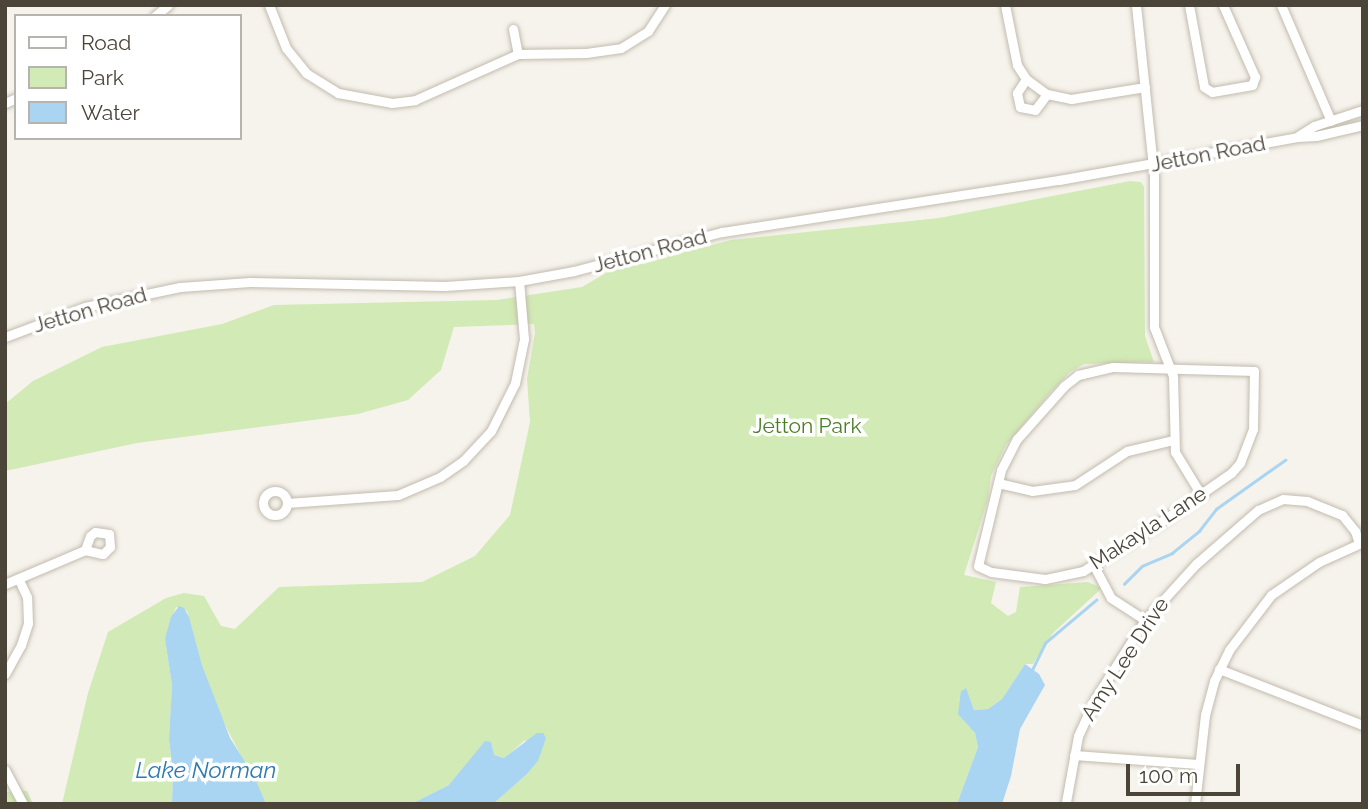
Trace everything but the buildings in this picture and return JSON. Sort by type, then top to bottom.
[{"type":"street","points":[[269,5],[286,48],[306,73],[326,87],[356,97],[392,103],[415,100],[518,54],[621,48],[648,32],[664,5]]},
{"type":"street","points":[[1005,5],[1011,49],[1026,79],[1047,94],[1072,99],[1145,87]]},
{"type":"street","points":[[1136,5],[1151,165],[1155,237],[1154,327],[1173,376],[1172,440],[1178,461],[1200,493]]},
{"type":"street","points":[[1189,5],[1204,87],[1212,92],[1252,85],[1255,77],[1223,5]]},
{"type":"street","points":[[1281,5],[1331,121]]},
{"type":"street","points":[[513,29],[518,54]]},
{"type":"street","points":[[1026,79],[1017,93],[1020,107],[1035,110],[1047,94]]},
{"type":"street","name":"Jetton Road","points":[[1297,137],[1363,110]]},
{"type":"street","name":"Jetton Road","points":[[5,337],[85,307],[180,287],[250,282],[445,286],[519,281],[574,271],[722,232],[1151,165],[1297,137],[1317,136],[1363,125]]},
{"type":"street","points":[[287,503],[398,495],[440,477],[463,461],[491,430],[515,383],[524,339],[519,281]]},
{"type":"street","name":"Makayla Lane","points":[[1113,367],[1170,370],[1210,368],[1254,371],[1253,429],[1246,453],[1231,473],[1094,566],[1045,579],[991,572],[978,566],[1007,455],[1017,439],[1064,386],[1078,375],[1113,367]]},
{"type":"street","points":[[998,483],[1032,491],[1075,485],[1127,451],[1172,440]]},
{"type":"street","name":"Amy Lee Drive","points":[[1066,802],[1077,736],[1087,713],[1145,620],[1196,564],[1272,502],[1294,499],[1332,510],[1349,522],[1361,543]]},
{"type":"street","points":[[1195,804],[1205,715],[1219,669],[1244,628],[1271,595],[1319,562],[1361,543]]},
{"type":"street","points":[[5,584],[85,550]]},
{"type":"street","points":[[1094,566],[1111,598],[1145,620]]},
{"type":"street","points":[[5,674],[21,645],[28,623],[27,597],[19,580]]},
{"type":"street","points":[[1219,669],[1363,725]]},
{"type":"street","points":[[1074,755],[1198,764]]},
{"type":"street","points":[[5,770],[23,804]]},
{"type":"green space","name":"Jetton Park","points":[[1130,181],[1141,182],[1144,187],[1145,336],[1154,362],[1084,364],[1070,372],[1049,394],[1006,445],[991,476],[988,499],[964,575],[996,582],[991,603],[1008,616],[1016,612],[1020,587],[1088,582],[1102,588],[1053,633],[1033,664],[1025,664],[1002,699],[988,709],[974,710],[966,689],[963,689],[959,714],[975,733],[978,747],[957,804],[493,804],[538,761],[525,740],[505,758],[493,755],[492,745],[449,785],[411,804],[266,804],[222,719],[202,665],[187,611],[176,607],[165,639],[172,685],[169,739],[173,772],[172,804],[62,804],[88,693],[108,632],[166,598],[184,593],[204,596],[221,626],[235,629],[279,587],[422,582],[475,556],[510,515],[530,422],[527,379],[535,333],[534,324],[454,327],[441,370],[408,400],[358,414],[137,443],[5,471],[5,404],[33,381],[102,347],[222,324],[274,305],[497,300],[582,287],[606,273],[731,240],[939,218]]},
{"type":"green space","points":[[27,791],[33,804],[5,804],[5,792]]},
{"type":"water","name":"Lake Norman","points":[[179,606],[184,608],[189,617],[202,665],[230,738],[254,776],[266,804],[172,804],[173,772],[169,739],[172,685],[165,639],[171,617]]},
{"type":"water","points":[[1025,664],[1039,674],[1045,685],[1020,729],[1011,776],[1002,804],[957,804],[978,747],[975,733],[958,714],[961,691],[966,688],[974,710],[988,709],[1002,699]]},
{"type":"water","points":[[537,733],[543,733],[546,738],[538,761],[493,804],[411,804],[449,785],[485,741],[491,742],[494,755],[504,758]]},
{"type":"waterway","points":[[1124,584],[1142,566],[1172,553],[1199,531],[1216,509],[1285,460]]},
{"type":"waterway","points":[[1032,670],[1045,643],[1096,600]]}]
